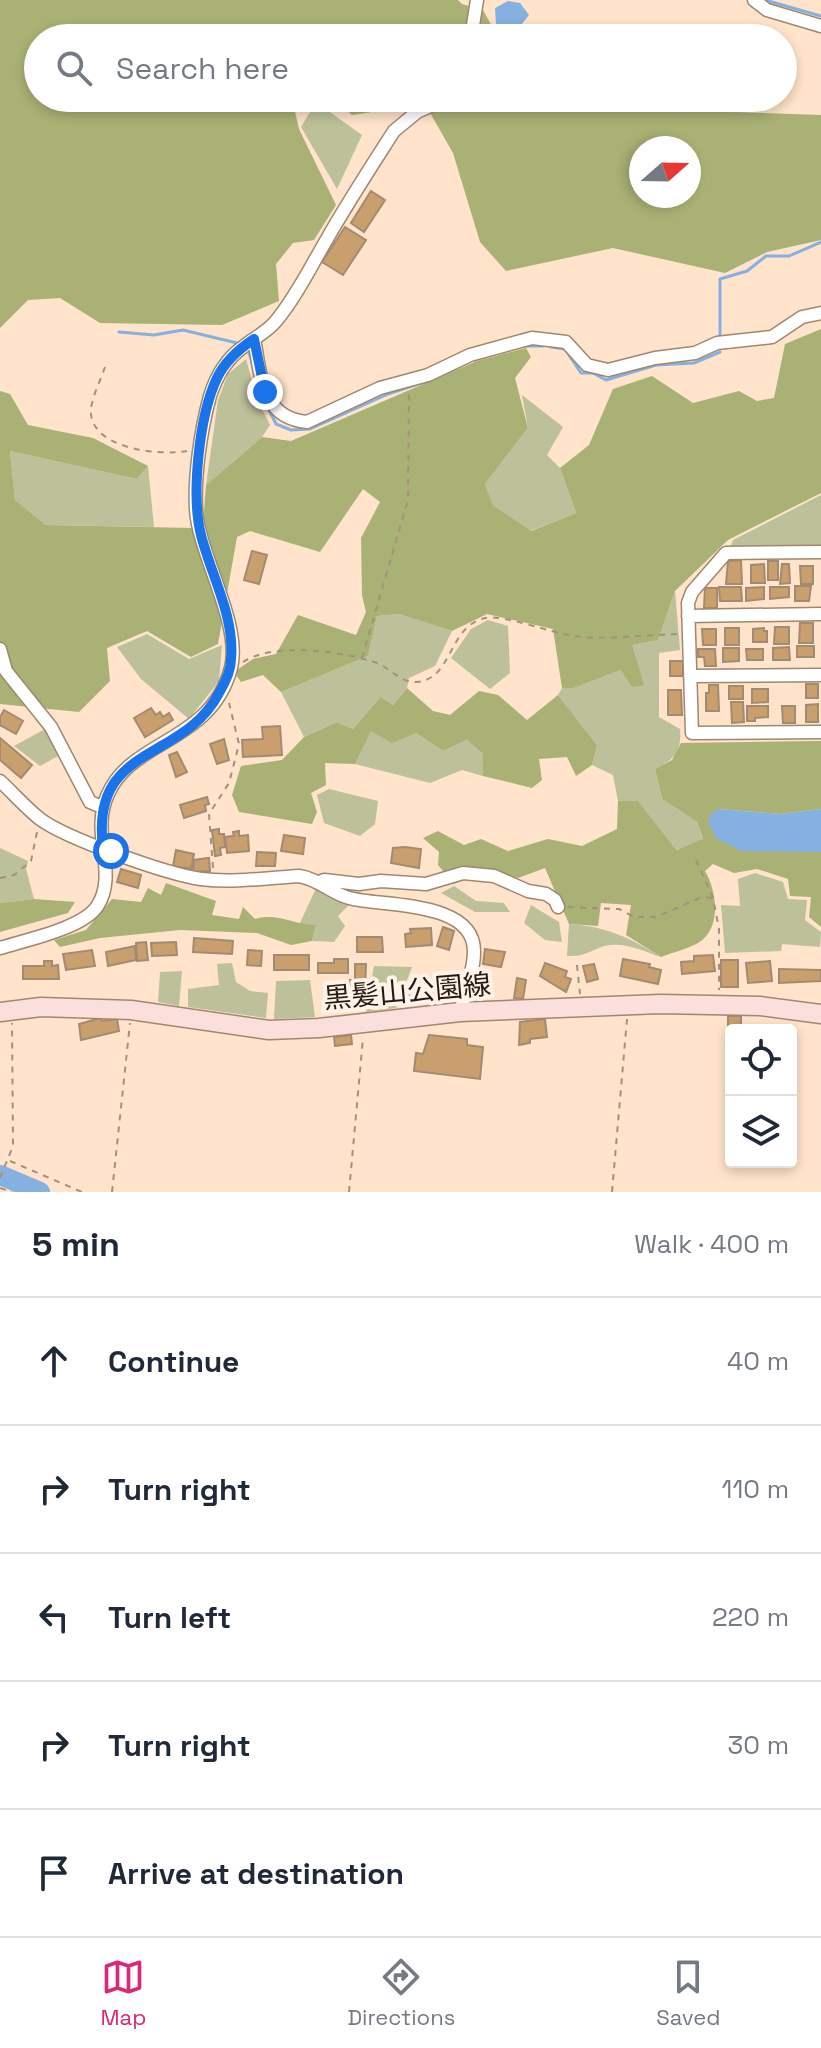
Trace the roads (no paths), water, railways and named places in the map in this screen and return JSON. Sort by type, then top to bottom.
[{"type":"main road","name":"黒髪山公園線","points":[[6,1011],[74,1007],[131,1010],[269,1030],[362,1024],[460,1012],[581,1007],[719,1004],[789,1008],[821,1014]]},
{"type":"street","points":[[473,24],[477,0]]},
{"type":"street","points":[[754,0],[767,10],[821,26]]},
{"type":"street","points":[[0,948],[64,928],[97,908],[107,876],[102,807],[119,774],[200,720],[223,687],[231,667],[232,648],[224,606],[196,510],[200,448],[210,398],[217,379],[233,356],[276,321],[394,131],[417,112]]},
{"type":"street","points":[[254,339],[265,392],[279,415],[307,422],[380,388],[428,375],[470,355],[532,338],[566,342],[587,365],[608,370],[655,358],[695,353],[717,343],[772,337],[802,317],[821,313]]},
{"type":"street","points":[[821,552],[726,553],[692,592],[688,603],[692,733],[821,732]]},
{"type":"street","points":[[688,616],[821,614]]},
{"type":"street","points":[[0,649],[6,671],[51,727],[90,802],[102,807]]},
{"type":"street","points":[[690,676],[821,675]]},
{"type":"street","points":[[0,781],[40,819],[64,832],[183,874],[214,880],[299,876],[319,882],[333,893],[351,899],[437,912],[463,924],[470,932],[474,955],[460,1012]]},
{"type":"street","points":[[319,882],[426,884],[463,873],[494,876],[528,891],[546,894],[555,900],[558,907]]},
{"type":"water","points":[[508,1],[520,3],[529,15],[522,24],[496,24],[495,8]]},
{"type":"water","points":[[718,809],[781,814],[821,809],[821,852],[741,851],[716,838],[708,822],[711,814]]},
{"type":"waterway","points":[[765,0],[821,16]]},
{"type":"waterway","points":[[720,336],[720,279],[747,271],[766,256],[789,256],[821,242]]},
{"type":"waterway","points":[[119,332],[154,335],[183,330],[237,343]]},
{"type":"waterway","points":[[525,346],[543,346]]},
{"type":"waterway","points":[[551,347],[565,349],[581,373],[593,373],[606,380],[656,365],[694,363],[720,352]]},
{"type":"waterway","points":[[249,352],[254,371]]},
{"type":"waterway","points":[[258,387],[276,424],[291,430],[310,429],[388,394],[424,382]]},
{"type":"waterway","points":[[0,1175],[40,1192]]}]
